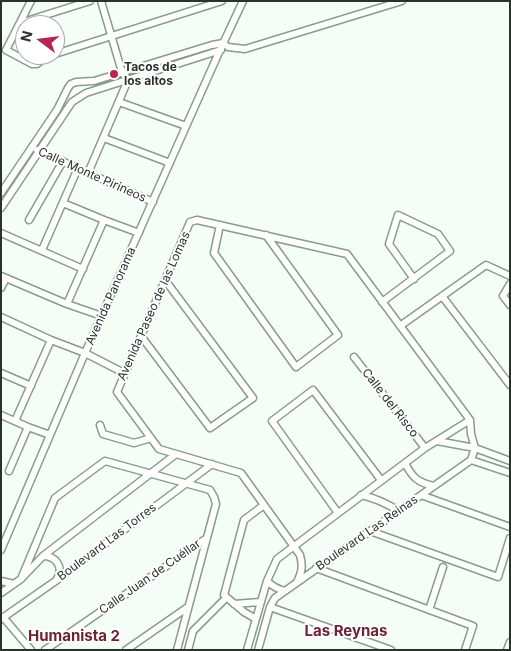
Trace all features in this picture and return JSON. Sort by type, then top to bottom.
[{"type":"street","points":[[24,15],[31,1]]},
{"type":"street","points":[[45,15],[90,1]]},
{"type":"street","points":[[100,1],[122,72],[128,80]]},
{"type":"street","points":[[65,51],[222,1]]},
{"type":"street","name":"Avenida Panorama","points":[[1,550],[85,353],[220,50],[225,45],[243,1]]},
{"type":"street","points":[[2,191],[57,110],[72,84],[76,82],[94,81],[212,45],[225,45],[245,49],[402,1]]},
{"type":"street","points":[[15,33],[6,50],[15,55]]},
{"type":"street","points":[[1,208],[72,102],[86,93],[220,50]]},
{"type":"street","points":[[88,173],[128,80]]},
{"type":"street","points":[[82,81],[86,93]]},
{"type":"street","points":[[66,93],[72,102]]},
{"type":"street","points":[[119,102],[186,126]]},
{"type":"street","points":[[104,138],[170,163]]},
{"type":"street","name":"Calle Monte Pirineos","points":[[32,148],[153,202]]},
{"type":"street","points":[[29,220],[63,162]]},
{"type":"street","points":[[42,250],[78,168]]},
{"type":"street","points":[[63,203],[139,233]]},
{"type":"street","points":[[382,302],[414,278],[450,251],[438,234],[398,215],[390,244],[414,278]]},
{"type":"street","points":[[67,304],[104,220]]},
{"type":"street","name":"Avenida Paseo de las Lomas","points":[[297,582],[301,574],[302,564],[300,555],[241,473],[159,449],[116,392],[190,222],[197,220],[346,254],[470,420],[475,448],[472,460]]},
{"type":"street","points":[[220,225],[214,253],[296,367],[338,335],[266,235]]},
{"type":"street","points":[[1,233],[83,269]]},
{"type":"street","points":[[400,326],[486,265],[510,276]]},
{"type":"street","points":[[1,288],[4,277],[67,304],[102,316]]},
{"type":"street","points":[[141,336],[210,428],[252,398],[165,280]]},
{"type":"street","points":[[510,284],[503,296],[510,305]]},
{"type":"street","points":[[442,296],[510,385]]},
{"type":"street","points":[[1,317],[85,353],[124,373]]},
{"type":"street","points":[[15,422],[51,340]]},
{"type":"street","name":"Calle del Risco","points":[[354,358],[426,448]]},
{"type":"street","points":[[1,373],[31,386]]},
{"type":"street","points":[[338,513],[272,421],[313,390],[381,480]]},
{"type":"street","points":[[1,416],[50,435]]},
{"type":"street","points":[[246,648],[267,581],[277,559],[381,480],[470,420]]},
{"type":"street","points":[[100,425],[103,434],[134,443],[151,438]]},
{"type":"street","points":[[9,471],[28,427]]},
{"type":"street","points":[[437,441],[475,448],[510,461]]},
{"type":"street","points":[[1,593],[21,579],[43,556],[176,454]]},
{"type":"street","points":[[472,460],[510,473]]},
{"type":"street","name":"Boulevard Las Reinas","points":[[258,650],[270,607],[275,598],[472,460]]},
{"type":"street","points":[[21,579],[55,498],[105,461],[210,490],[216,504],[177,650]]},
{"type":"street","points":[[405,463],[416,480],[434,486]]},
{"type":"street","name":"Boulevard Las Torres","points":[[2,618],[57,580],[212,464]]},
{"type":"street","points":[[361,495],[374,498],[398,511]]},
{"type":"street","points":[[421,495],[510,528]]},
{"type":"street","points":[[256,619],[244,612],[224,595],[244,520],[264,505]]},
{"type":"street","points":[[370,531],[498,577],[510,538]]},
{"type":"street","name":"Calle Juan de Cuéllar","points":[[45,650],[207,538]]},
{"type":"street","points":[[43,556],[57,561],[60,570],[57,580]]},
{"type":"street","points":[[429,610],[443,567]]},
{"type":"street","points":[[316,568],[473,626],[465,650]]},
{"type":"street","points":[[1,580],[14,584]]},
{"type":"street","points":[[267,581],[272,586],[284,591]]},
{"type":"street","points":[[188,650],[193,631],[226,598]]},
{"type":"street","points":[[234,604],[260,602]]},
{"type":"street","points":[[126,650],[188,607]]},
{"type":"street","points":[[270,607],[390,650]]},
{"type":"street","points":[[2,618],[31,650]]},
{"type":"street","points":[[507,650],[510,642]]},
{"type":"place","name":"Tacos de los altos","points":[[114,74]]},
{"type":"district","name":"Las Reynas","points":[[346,631]]},
{"type":"district","name":"Humanista 2","points":[[74,636]]}]
